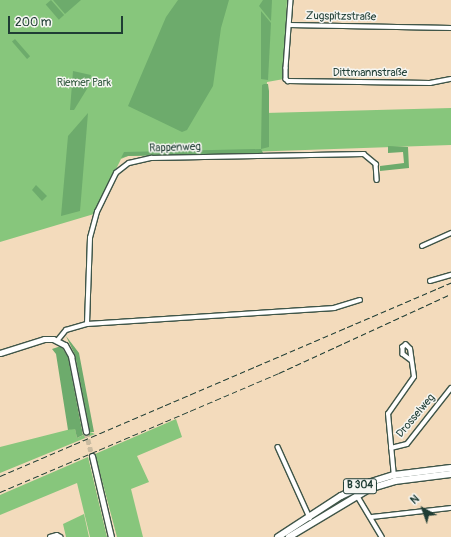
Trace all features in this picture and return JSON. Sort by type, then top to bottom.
[{"type":"main road","name":"B 304","points":[[289,537],[311,519],[360,486],[451,468]]},
{"type":"main road","name":"B 304","points":[[278,537],[356,495],[395,478],[451,474]]},
{"type":"street","points":[[289,25],[291,0]]},
{"type":"street","name":"Zugspitzstraße","points":[[289,25],[451,28]]},
{"type":"street","name":"Dittmannstraße","points":[[289,25],[286,79],[288,81],[430,83],[451,79]]},
{"type":"street","name":"Rappenweg","points":[[87,324],[90,238],[96,212],[116,173],[129,163],[151,158],[364,154],[376,164],[377,180]]},
{"type":"street","points":[[422,246],[451,233]]},
{"type":"street","points":[[430,281],[451,275]]},
{"type":"street","points":[[58,341],[66,330],[87,324],[334,308],[360,300]]},
{"type":"street","points":[[0,353],[44,339],[58,341],[65,345],[71,356],[86,432]]},
{"type":"street","points":[[395,478],[388,414],[414,377],[411,360]]},
{"type":"street","name":"Drosselweg","points":[[391,448],[407,444],[450,390]]},
{"type":"street","points":[[278,448],[311,519]]},
{"type":"street","points":[[92,456],[111,537]]},
{"type":"street","points":[[356,495],[372,518],[382,537]]},
{"type":"street","points":[[372,518],[451,508]]},
{"type":"street","points":[[50,537],[57,535],[61,537]]},
{"type":"green space","name":"Riemer Park","points":[[0,0],[287,0],[284,79],[267,82],[265,113],[451,108],[451,145],[128,156],[121,159],[94,214],[0,242]]},
{"type":"green space","points":[[51,0],[64,15],[59,20],[46,5]]},
{"type":"green space","points":[[53,0],[81,0],[65,14]]},
{"type":"green space","points":[[178,0],[229,0],[221,28],[213,86],[187,130],[182,132],[128,106],[166,17]]},
{"type":"green space","points":[[263,0],[272,0],[271,21],[259,6]]},
{"type":"green space","points":[[261,11],[271,23],[268,80],[261,79]]},
{"type":"green space","points":[[15,39],[30,56],[27,59],[12,42]]},
{"type":"green space","points":[[73,71],[91,75],[90,84],[74,110],[70,110]]},
{"type":"green space","points":[[268,84],[269,147],[261,149],[262,85]]},
{"type":"green space","points":[[88,113],[80,211],[61,216],[68,136]]},
{"type":"green space","points":[[388,146],[408,147],[409,168],[380,171],[380,166],[404,163],[403,152],[388,153]]},
{"type":"green space","points":[[261,149],[263,153],[128,156],[121,158],[124,152]]},
{"type":"green space","points":[[36,185],[47,196],[42,201],[32,190]]},
{"type":"green space","points":[[66,336],[79,353],[94,432],[90,432],[75,355]]},
{"type":"green space","points":[[61,346],[68,357],[83,435],[77,438],[75,429],[68,430],[56,354],[52,349]]},
{"type":"green space","points":[[176,419],[182,437],[137,456],[149,482],[131,489],[143,537],[117,537],[95,454]]},
{"type":"green space","points":[[75,428],[77,438],[90,432],[95,434],[0,473],[0,447]]},
{"type":"green space","points":[[88,457],[107,537],[90,537],[77,483],[0,515],[0,495]]},
{"type":"green space","points":[[84,514],[89,537],[66,537],[63,524]]},
{"type":"tunnel","points":[[86,432],[92,456]]},
{"type":"railway","points":[[0,476],[451,283]]},
{"type":"railway","points":[[0,492],[279,373],[451,294]]}]
